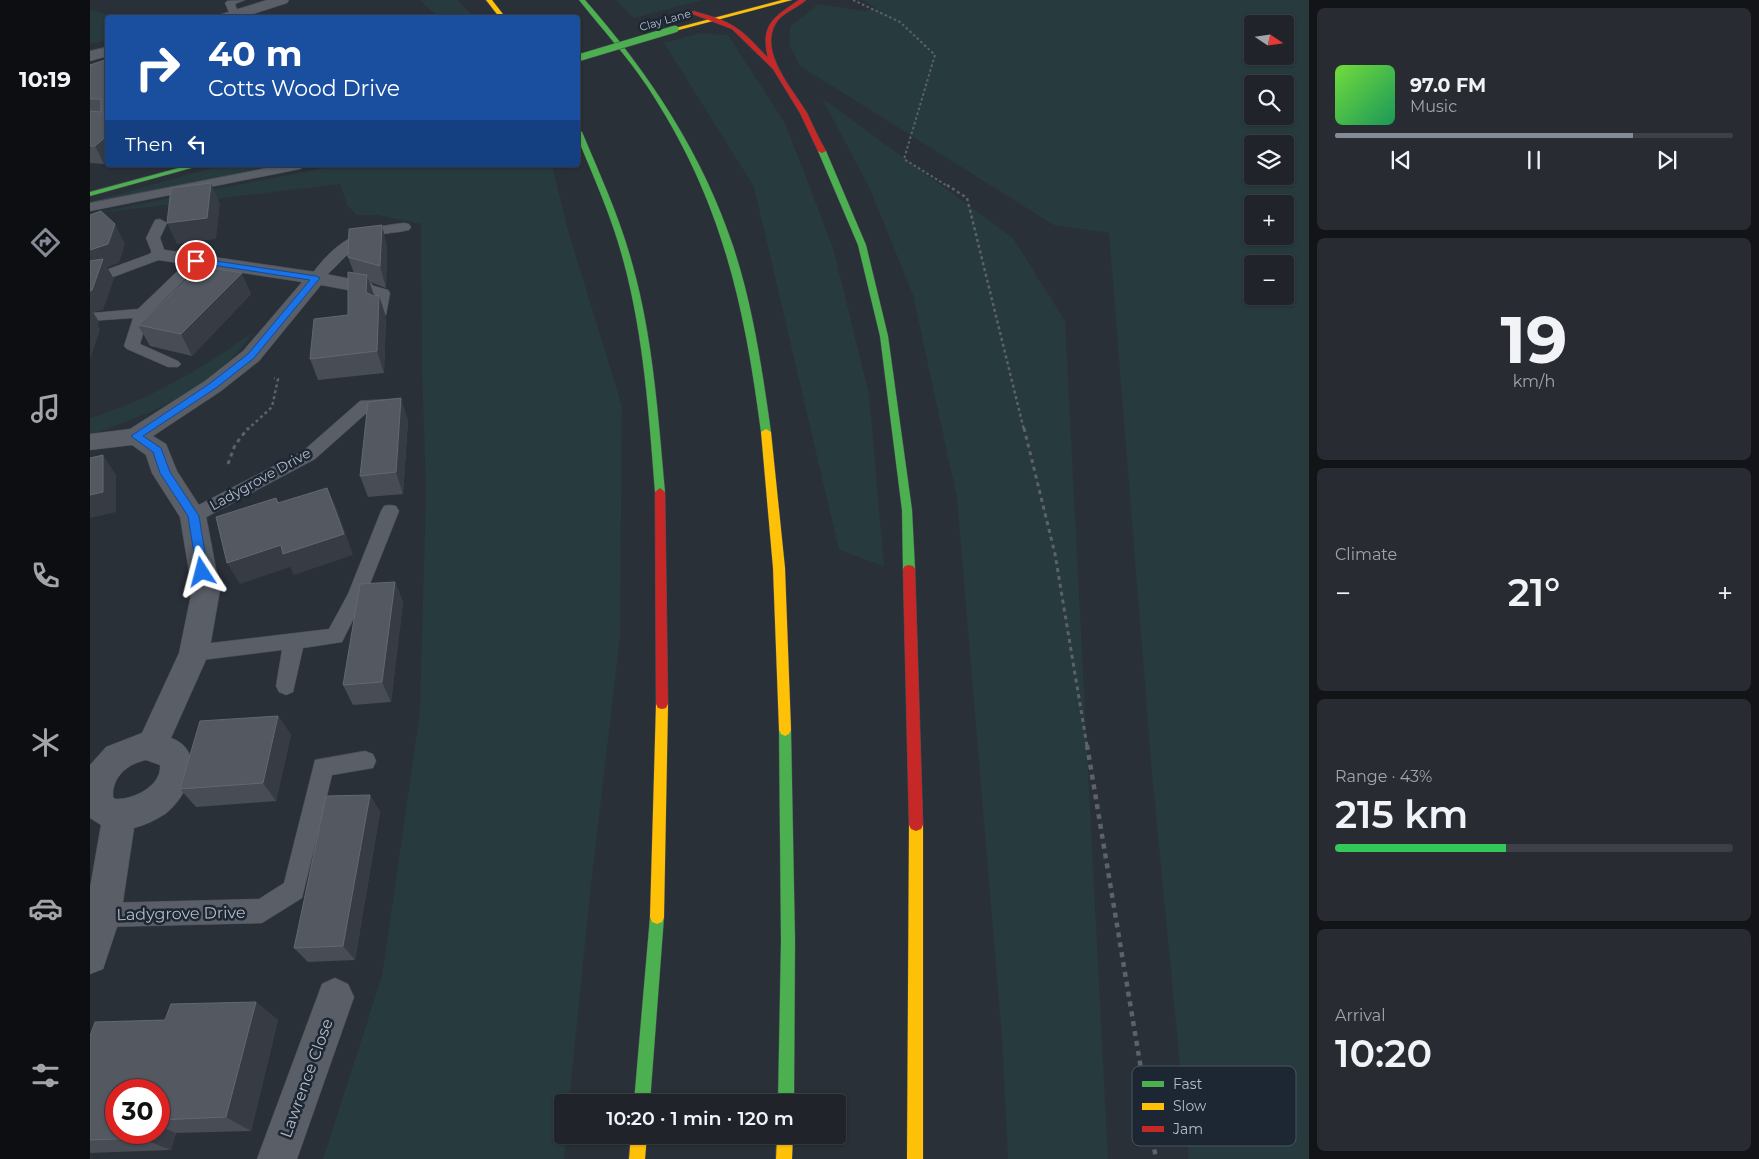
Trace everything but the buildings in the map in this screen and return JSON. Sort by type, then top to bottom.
[{"type":"main road","points":[[489,0],[501,15]]},
{"type":"main road","points":[[582,0],[602,20],[635,61],[667,110],[696,164],[724,231],[745,308],[761,394],[777,529],[785,688],[788,1034],[786,1094]]},
{"type":"main road","name":"Clay Lane","points":[[580,46],[693,13],[746,0]]},
{"type":"main road","name":"Clay Lane","points":[[580,57],[675,29],[789,0]]},
{"type":"main road","points":[[803,0],[778,18],[768,35],[771,58],[803,114],[825,158],[862,245],[884,336],[907,510],[916,801],[914,1159]]},
{"type":"main road","points":[[693,13],[729,24],[745,36],[759,54],[775,68]]},
{"type":"main road","points":[[580,137],[611,209],[633,281],[649,369],[661,502],[663,674],[657,927],[643,1094]]},
{"type":"main road","points":[[90,184],[159,167]]},
{"type":"main road","points":[[90,194],[191,167]]},
{"type":"main road","points":[[637,1159],[638,1144]]},
{"type":"main road","points":[[784,1159],[785,1144]]},
{"type":"street","points":[[232,15],[282,0]]},
{"type":"street","points":[[90,56],[105,52]]},
{"type":"street","points":[[159,255],[364,287]]},
{"type":"street","points":[[90,442],[136,436],[236,368],[251,356],[316,278]]},
{"type":"street","name":"Ladygrove Drive","points":[[136,436],[157,450],[166,473],[193,516],[206,590],[194,653],[152,746]]},
{"type":"street","points":[[152,746],[168,750],[175,758],[177,769],[174,780],[158,802],[133,814],[119,815],[108,813],[100,807],[96,798],[96,787],[100,776],[120,755],[132,749],[152,746]]},
{"type":"street","name":"Ladygrove Drive","points":[[90,956],[103,915],[119,815]]},
{"type":"street","name":"Lawrence Close","points":[[277,1159],[335,997]]},
{"type":"lane","points":[[229,15],[230,3],[240,0]]},
{"type":"lane","points":[[90,208],[290,167]]},
{"type":"lane","points":[[100,277],[159,255],[153,238],[160,223]]},
{"type":"lane","points":[[316,278],[330,260],[355,241],[373,232],[404,227]]},
{"type":"lane","points":[[173,364],[132,346],[142,313],[196,261]]},
{"type":"lane","points":[[364,287],[383,293],[381,312]]},
{"type":"lane","points":[[92,317],[142,313]]},
{"type":"lane","name":"Ladygrove Drive","points":[[193,516],[309,455],[366,405],[402,403]]},
{"type":"lane","points":[[194,653],[335,636],[357,594],[390,511]]},
{"type":"lane","points":[[286,686],[294,640]]},
{"type":"lane","name":"Ladygrove Drive","points":[[103,915],[262,912],[294,890],[323,767],[365,761]]},
{"type":"path","points":[[853,0],[900,22],[935,55],[904,159],[967,198],[1054,554],[1140,1066]]},
{"type":"path","points":[[226,468],[235,445],[253,422],[272,407],[278,379],[236,368]]},
{"type":"path","points":[[1154,1146],[1156,1159]]},
{"type":"green space","points":[[419,0],[457,0],[472,15],[437,15]]},
{"type":"green space","points":[[616,0],[703,0],[634,18]]},
{"type":"green space","points":[[863,0],[1309,0],[1309,1159],[1189,1159],[1188,1146],[1296,1146],[1296,1066],[1180,1066],[1152,773],[1109,233],[1054,225],[800,66],[789,44],[790,27],[818,4],[866,11],[875,8]]},
{"type":"green space","points":[[90,10],[109,15],[105,15],[105,40],[90,44]]},
{"type":"green space","points":[[700,33],[728,35],[785,123],[833,248],[869,394],[884,566],[839,550],[754,187],[664,43]]},
{"type":"green space","points":[[822,98],[1013,238],[1065,321],[1108,1159],[1008,1159],[1002,1037],[957,498],[913,295],[871,191]]},
{"type":"green space","points":[[217,167],[267,167],[90,203]]},
{"type":"green space","points":[[329,167],[552,167],[569,234],[622,406],[620,636],[590,894],[570,1094],[554,1094],[554,1144],[565,1144],[564,1159],[323,1159],[382,976],[420,711],[426,492],[422,367],[421,224],[377,215],[357,215],[347,205],[340,184],[90,214]]},
{"type":"green space","points":[[252,333],[237,353],[220,370],[201,384],[158,408],[90,435],[90,418],[154,393],[214,359]]},
{"type":"traffic: fast","points":[[582,0],[606,27],[649,85],[687,146],[703,179],[729,246],[742,292],[756,362],[766,432]]},
{"type":"traffic: fast","points":[[580,57],[675,29]]},
{"type":"traffic: fast","points":[[580,137],[616,225],[639,308],[647,360],[660,492]]},
{"type":"traffic: fast","points":[[822,151],[862,245],[884,336],[907,510],[909,569]]},
{"type":"traffic: fast","points":[[90,194],[191,167]]},
{"type":"traffic: fast","points":[[785,730],[788,941],[786,1094]]},
{"type":"traffic: fast","points":[[643,1094],[657,917]]},
{"type":"traffic: slow","points":[[489,0],[501,15]]},
{"type":"traffic: slow","points":[[716,19],[789,0]]},
{"type":"traffic: slow","points":[[675,29],[716,19]]},
{"type":"traffic: slow","points":[[766,432],[779,568],[785,730]]},
{"type":"traffic: slow","points":[[657,917],[662,704]]},
{"type":"traffic: slow","points":[[915,1159],[916,825]]},
{"type":"traffic: slow","points":[[637,1159],[638,1144]]},
{"type":"traffic: slow","points":[[784,1159],[785,1144]]},
{"type":"traffic: jam","points":[[803,0],[773,23],[769,33],[768,45],[776,70],[803,113],[822,151]]},
{"type":"traffic: jam","points":[[693,13],[734,27],[774,67]]},
{"type":"traffic: jam","points":[[660,492],[662,704]]},
{"type":"traffic: jam","points":[[909,569],[916,825]]},
{"type":"route","points":[[196,261],[316,278],[251,356],[213,386],[136,436],[157,450],[166,473],[193,516],[202,572]]}]
